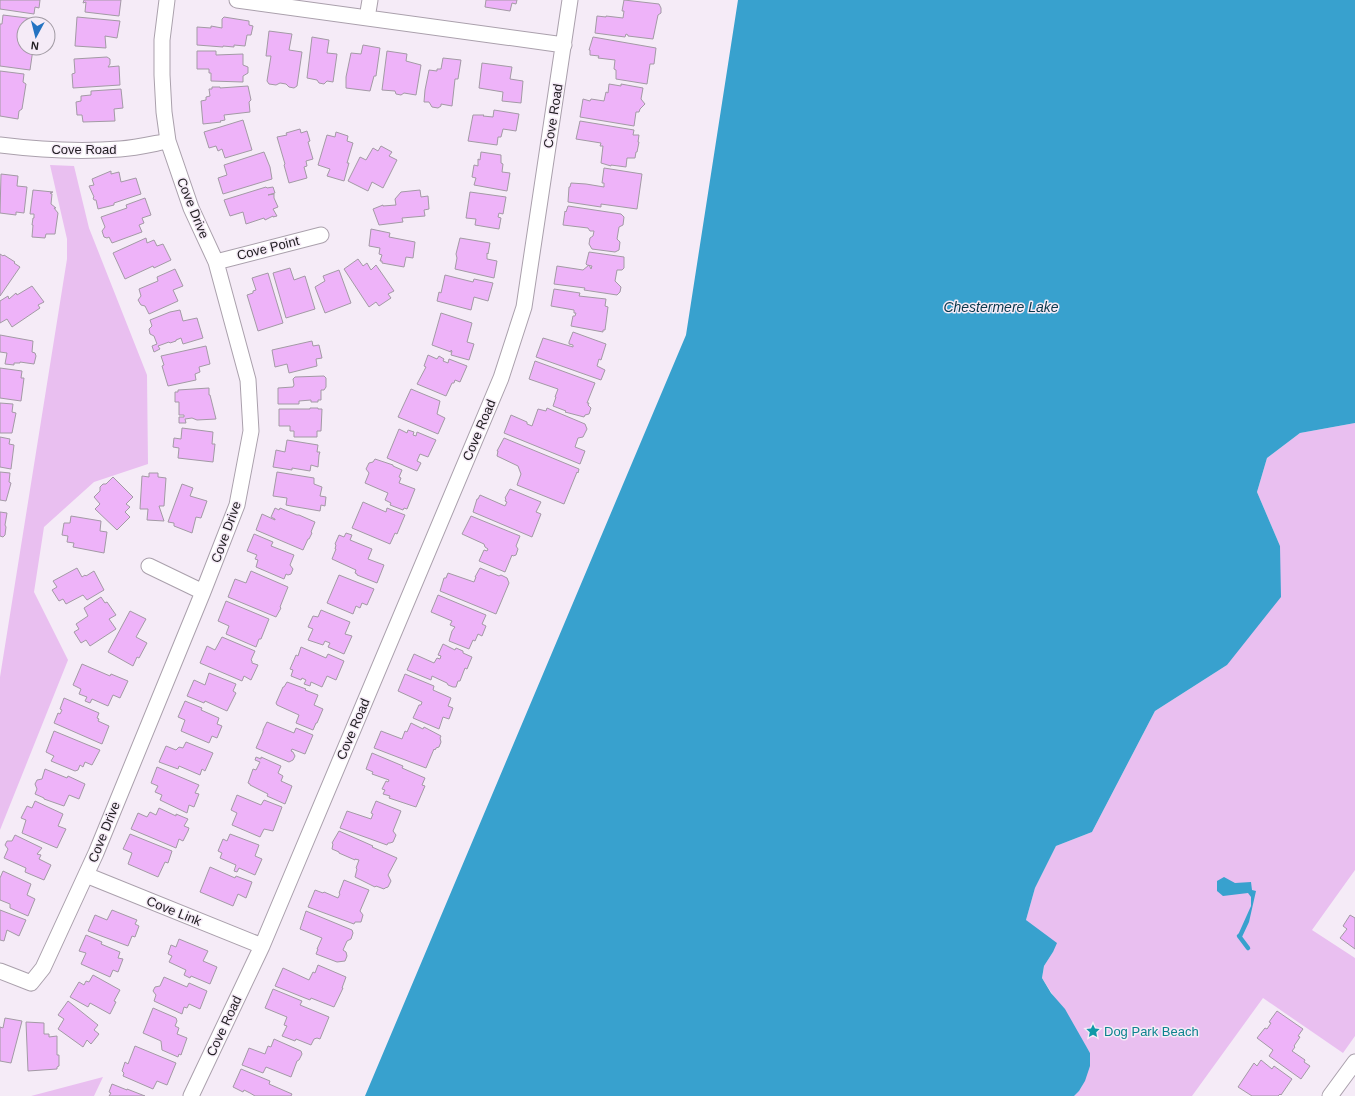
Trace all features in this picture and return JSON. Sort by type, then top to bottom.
[{"type":"street","name":"Cove Drive","points":[[0,971],[31,983],[43,968],[86,875],[203,592],[237,505],[251,431],[248,380],[216,262],[192,208],[168,141],[164,112],[162,75],[162,40],[166,0]]},
{"type":"street","points":[[237,0],[564,45]]},
{"type":"street","points":[[367,18],[370,0]]},
{"type":"street","name":"Cove Road","points":[[191,1096],[262,946],[501,378],[525,302],[570,0]]},
{"type":"street","name":"Cove Road","points":[[0,145],[23,148],[82,151],[121,149],[168,141]]},
{"type":"street","name":"Cove Point","points":[[216,262],[321,235]]},
{"type":"street","points":[[149,566],[203,592]]},
{"type":"street","name":"Cove Link","points":[[86,875],[262,946]]},
{"type":"street","points":[[1330,1096],[1355,1062]]},
{"type":"shaded area","points":[[50,165],[74,166],[89,228],[147,375],[148,464],[94,482],[44,527],[34,592],[68,660],[0,830],[0,677],[67,259],[67,239]]},
{"type":"shaded area","points":[[1355,423],[1355,870],[1312,930],[1355,958],[1355,1036],[1343,1053],[1263,998],[1192,1096],[1074,1096],[1084,1082],[1089,1065],[1090,1053],[1042,978],[1044,966],[1053,952],[1026,920],[1035,888],[1056,846],[1092,832],[1155,711],[1227,665],[1280,546],[1257,492],[1267,458],[1300,433]]},
{"type":"shaded area","points":[[103,1077],[94,1096],[31,1096]]},
{"type":"water","name":"Chestermere Lake","points":[[738,0],[1355,0],[1355,423],[1300,433],[1267,458],[1257,492],[1280,546],[1281,597],[1227,665],[1155,711],[1092,832],[1056,846],[1035,888],[1026,920],[1057,943],[1044,966],[1042,978],[1051,993],[1065,1009],[1090,1053],[1090,1066],[1085,1081],[1074,1096],[365,1096],[686,335]]},
{"type":"water","points":[[1224,877],[1235,883],[1251,882],[1252,890],[1256,891],[1249,922],[1242,937],[1238,935],[1251,906],[1251,897],[1248,893],[1223,896],[1217,891],[1217,881]]},
{"type":"building","points":[[0,0],[40,0],[39,8],[35,7],[34,14],[0,9]]},
{"type":"building","points":[[84,0],[121,0],[119,16],[85,12],[86,2],[83,3]]},
{"type":"building","points":[[486,0],[517,0],[516,4],[512,3],[510,11],[485,7]]},
{"type":"building","points":[[624,0],[659,4],[661,13],[658,15],[653,39],[628,36],[626,34],[625,37],[595,33],[597,16],[623,18],[624,11],[622,11]]},
{"type":"building","points":[[3,15],[16,17],[16,56],[32,56],[30,70],[0,66],[0,24],[2,24]]},
{"type":"building","points":[[77,17],[120,21],[117,38],[105,36],[106,48],[75,46]]},
{"type":"building","points":[[224,17],[249,21],[249,25],[253,26],[251,35],[247,35],[245,46],[234,45],[234,47],[223,47],[197,45],[197,27],[211,28],[211,26],[222,28],[222,19]]},
{"type":"building","points":[[269,31],[292,34],[289,50],[302,52],[297,86],[294,88],[280,83],[276,85],[269,84],[267,81],[271,56],[266,56]]},
{"type":"building","points":[[312,37],[329,40],[327,53],[337,54],[333,82],[327,81],[324,84],[319,83],[317,80],[307,78]]},
{"type":"building","points":[[593,37],[656,48],[654,64],[650,64],[647,84],[616,79],[616,70],[614,69],[615,60],[598,58],[599,56],[590,55],[589,50]]},
{"type":"building","points":[[363,45],[380,48],[376,76],[374,76],[370,91],[346,88],[346,77],[351,53],[361,54]]},
{"type":"building","points":[[197,51],[216,51],[216,55],[243,54],[243,65],[248,67],[248,73],[243,76],[243,82],[211,81],[211,73],[209,73],[209,69],[197,69]]},
{"type":"building","points":[[387,51],[407,54],[406,61],[421,65],[416,95],[404,93],[401,95],[396,94],[395,91],[382,90]]},
{"type":"building","points":[[107,57],[110,59],[110,64],[108,67],[119,66],[120,85],[73,88],[72,74],[75,73],[74,59]]},
{"type":"building","points":[[443,58],[461,60],[458,79],[455,79],[452,106],[441,104],[438,108],[432,107],[429,102],[424,102],[425,90],[429,70],[437,71],[437,69],[441,69]]},
{"type":"building","points":[[482,63],[512,67],[510,79],[523,81],[521,103],[502,101],[503,92],[479,88]]},
{"type":"building","points":[[0,71],[24,74],[23,82],[26,84],[22,109],[19,111],[18,119],[0,116]]},
{"type":"building","points":[[609,84],[621,86],[621,84],[643,88],[641,99],[645,104],[639,112],[636,112],[634,126],[580,117],[583,99],[590,101],[591,99],[604,101],[606,92],[608,93]]},
{"type":"building","points":[[248,86],[251,100],[249,102],[250,112],[224,115],[225,120],[220,121],[221,122],[203,124],[201,101],[206,100],[206,97],[210,96],[209,89],[212,89],[212,87],[220,88]]},
{"type":"building","points":[[121,89],[123,108],[114,109],[115,121],[83,122],[82,115],[77,115],[76,102],[81,101],[81,96],[91,95],[91,91]]},
{"type":"building","points":[[494,110],[519,114],[516,131],[503,129],[501,137],[498,137],[497,145],[468,141],[473,115],[493,117]]},
{"type":"building","points":[[243,120],[252,150],[225,158],[222,149],[218,151],[216,146],[209,148],[204,132]]},
{"type":"building","points":[[580,121],[634,130],[633,135],[639,135],[635,158],[627,158],[626,167],[611,166],[601,163],[603,146],[600,146],[601,143],[576,139]]},
{"type":"building","points":[[300,129],[301,133],[307,131],[310,141],[308,142],[313,159],[306,161],[307,166],[304,167],[307,178],[289,183],[277,137],[287,135],[286,133]]},
{"type":"building","points":[[336,132],[348,136],[347,141],[353,143],[347,163],[349,163],[344,181],[327,176],[330,169],[318,165],[327,135],[335,137]]},
{"type":"building","points":[[381,146],[392,152],[389,156],[397,160],[383,188],[372,182],[368,191],[348,181],[360,157],[366,160],[373,148],[378,151]]},
{"type":"building","points":[[264,152],[270,167],[272,179],[223,194],[218,178],[227,175],[224,165]]},
{"type":"building","points":[[481,152],[501,155],[501,163],[503,164],[502,172],[510,173],[507,191],[474,185],[476,178],[472,177],[474,165],[478,166],[478,159],[480,160]]},
{"type":"building","points":[[604,168],[642,174],[637,209],[601,204],[601,207],[568,202],[569,187],[571,183],[604,187],[604,183],[602,183]]},
{"type":"building","points":[[111,171],[111,174],[119,172],[121,182],[136,178],[141,194],[114,203],[114,205],[98,209],[96,200],[93,198],[94,197],[89,186],[94,185],[92,179]]},
{"type":"building","points":[[1,174],[18,176],[17,186],[27,187],[24,213],[16,212],[16,215],[0,213]]},
{"type":"building","points":[[266,187],[273,187],[275,193],[268,195],[274,194],[278,207],[273,209],[277,216],[273,216],[265,220],[264,218],[246,224],[243,212],[230,216],[224,200]]},
{"type":"building","points":[[33,190],[53,192],[50,193],[52,194],[51,204],[56,208],[54,208],[58,213],[55,234],[46,234],[45,238],[32,237],[34,214],[30,214]]},
{"type":"building","points":[[420,190],[421,197],[428,196],[429,209],[424,210],[425,216],[402,218],[403,222],[379,225],[373,209],[383,205],[396,205],[395,199],[401,192]]},
{"type":"building","points":[[470,192],[506,197],[503,214],[499,213],[498,217],[501,218],[499,229],[475,225],[476,219],[466,218]]},
{"type":"building","points":[[145,198],[151,215],[142,218],[144,223],[139,225],[142,232],[112,243],[109,237],[104,237],[102,231],[105,227],[101,217],[127,208],[126,205]]},
{"type":"building","points":[[568,206],[621,214],[624,217],[623,225],[619,227],[617,239],[620,242],[619,250],[615,252],[592,249],[589,244],[590,238],[593,236],[594,231],[590,231],[588,228],[563,225],[565,211],[566,212]]},
{"type":"building","points":[[371,229],[390,233],[389,237],[415,242],[413,258],[406,257],[404,267],[382,263],[382,261],[380,261],[382,255],[379,254],[380,248],[369,246]]},
{"type":"building","points":[[146,238],[147,243],[154,240],[157,246],[163,244],[171,260],[154,268],[153,266],[125,279],[113,253]]},
{"type":"building","points":[[460,238],[490,243],[487,259],[497,261],[494,278],[455,269],[457,258],[456,254]]},
{"type":"building","points":[[589,252],[624,257],[624,268],[622,270],[617,270],[615,281],[621,287],[620,292],[617,295],[584,290],[585,288],[554,284],[557,266],[583,270],[589,265],[586,264]]},
{"type":"building","points":[[0,254],[15,262],[14,263],[20,267],[0,296]]},
{"type":"building","points":[[358,259],[363,266],[367,263],[371,270],[376,265],[394,291],[388,294],[391,298],[379,306],[376,302],[369,307],[344,269]]},
{"type":"building","points":[[290,268],[294,280],[305,276],[315,309],[286,318],[273,273]]},
{"type":"building","points":[[175,269],[183,286],[173,290],[178,301],[149,314],[145,306],[141,305],[138,300],[141,296],[139,289],[158,281],[157,277]]},
{"type":"building","points":[[339,270],[351,303],[325,313],[315,287],[325,281],[323,276]]},
{"type":"building","points":[[268,273],[283,323],[258,331],[247,295],[256,290],[252,278]]},
{"type":"building","points":[[445,275],[473,282],[474,279],[493,283],[488,301],[474,297],[471,310],[437,301],[439,292],[441,293]]},
{"type":"building","points":[[32,286],[44,302],[38,305],[40,308],[12,327],[7,319],[0,323],[0,301],[8,296],[9,299],[16,293],[17,295]]},
{"type":"building","points":[[554,289],[580,293],[579,296],[606,299],[605,306],[608,307],[605,330],[603,330],[603,332],[571,326],[573,316],[575,316],[576,313],[574,313],[574,310],[551,306]]},
{"type":"building","points":[[180,310],[183,321],[197,318],[203,338],[183,344],[181,338],[158,346],[160,349],[154,352],[152,346],[157,344],[154,336],[150,334],[149,329],[152,326],[150,320],[170,312]]},
{"type":"building","points":[[441,313],[472,323],[467,342],[474,344],[469,360],[451,355],[452,351],[451,350],[451,352],[432,345]]},
{"type":"building","points":[[573,332],[606,344],[601,360],[599,359],[597,366],[605,370],[601,380],[536,357],[543,338],[573,347],[573,345],[569,344],[569,342]]},
{"type":"building","points":[[0,335],[33,341],[32,352],[35,353],[36,356],[34,364],[20,362],[14,363],[14,365],[5,364],[7,353],[0,352]]},
{"type":"building","points":[[312,341],[313,346],[319,345],[322,358],[316,359],[317,366],[289,373],[287,364],[275,367],[272,350]]},
{"type":"building","points":[[206,346],[210,364],[199,367],[200,372],[195,374],[196,380],[168,386],[162,366],[164,365],[161,356]]},
{"type":"building","points":[[428,355],[437,359],[439,356],[444,359],[443,361],[448,363],[449,359],[467,366],[460,382],[455,380],[454,383],[452,383],[446,396],[417,384],[426,367],[424,366]]},
{"type":"building","points":[[535,361],[595,383],[587,403],[589,403],[588,405],[591,408],[589,414],[585,415],[584,417],[565,412],[566,411],[553,406],[558,389],[529,379]]},
{"type":"building","points":[[0,368],[22,371],[21,378],[24,378],[21,401],[0,398]]},
{"type":"building","points":[[324,376],[326,378],[326,387],[324,390],[321,390],[321,400],[318,400],[318,402],[311,402],[311,400],[299,401],[299,404],[278,404],[278,388],[293,387],[293,379],[295,377]]},
{"type":"building","points":[[209,388],[209,395],[216,419],[197,420],[192,418],[185,419],[186,423],[179,423],[179,417],[184,417],[184,415],[179,415],[179,402],[175,402],[175,392],[178,392],[178,390]]},
{"type":"building","points":[[411,389],[440,401],[437,414],[445,418],[438,434],[398,417]]},
{"type":"building","points":[[0,403],[13,404],[12,412],[16,413],[12,433],[0,433]]},
{"type":"building","points":[[547,408],[585,424],[587,429],[583,437],[578,438],[575,447],[585,451],[580,464],[504,433],[511,415],[527,422],[527,424],[532,426],[538,409],[546,411]]},
{"type":"building","points":[[279,409],[322,409],[321,431],[317,431],[317,437],[294,437],[294,431],[290,431],[290,426],[279,426]]},
{"type":"building","points":[[182,428],[213,432],[212,444],[215,444],[213,462],[178,458],[179,448],[173,447],[174,438],[181,439]]},
{"type":"building","points":[[399,429],[407,433],[408,430],[414,432],[413,435],[416,436],[417,432],[436,440],[428,457],[420,454],[417,461],[421,463],[417,471],[387,458]]},
{"type":"building","points":[[0,437],[10,439],[9,444],[14,445],[11,469],[0,467]]},
{"type":"building","points":[[504,438],[579,469],[564,504],[517,485],[521,474],[518,466],[497,456],[497,451]]},
{"type":"building","points":[[287,440],[318,445],[317,452],[320,452],[318,467],[311,465],[310,471],[273,467],[276,450],[285,452]]},
{"type":"building","points":[[375,459],[393,465],[402,470],[399,477],[401,478],[399,483],[415,489],[407,509],[404,508],[403,510],[390,505],[391,503],[385,500],[388,493],[365,483],[369,473],[366,469],[369,463],[373,462]]},
{"type":"building","points":[[0,472],[10,473],[9,482],[11,483],[6,501],[0,500]]},
{"type":"building","points":[[277,472],[314,478],[314,484],[322,487],[320,496],[326,497],[325,506],[321,505],[320,511],[291,506],[286,505],[287,498],[273,496]]},
{"type":"building","points":[[149,473],[158,473],[158,477],[166,478],[164,506],[159,506],[164,521],[147,520],[148,509],[140,509],[142,476],[149,477]]},
{"type":"building","points":[[113,477],[133,497],[126,504],[130,507],[125,512],[130,517],[117,530],[95,509],[100,504],[94,497],[100,491],[100,487],[103,484],[106,484]]},
{"type":"building","points":[[182,484],[193,488],[190,496],[207,501],[201,518],[196,517],[192,533],[174,526],[174,523],[168,522]]},
{"type":"building","points":[[510,489],[541,502],[536,512],[541,514],[532,537],[473,512],[477,499],[480,495],[505,506],[507,502],[505,501],[505,498]]},
{"type":"building","points":[[363,502],[386,512],[387,508],[405,515],[397,534],[395,533],[390,544],[352,528]]},
{"type":"building","points":[[275,508],[279,510],[280,508],[315,522],[311,532],[312,533],[303,550],[256,530],[262,514],[275,520],[271,517]]},
{"type":"building","points":[[0,512],[7,513],[5,535],[3,537],[0,536]]},
{"type":"building","points":[[71,516],[101,521],[100,531],[107,532],[104,553],[73,547],[74,543],[67,542],[68,536],[62,535],[64,523],[70,523]]},
{"type":"building","points":[[471,516],[520,536],[516,546],[518,549],[516,555],[512,555],[505,572],[479,561],[484,550],[487,551],[488,549],[484,544],[462,534]]},
{"type":"building","points":[[346,533],[352,535],[350,540],[372,549],[368,559],[384,565],[377,583],[357,575],[355,573],[356,570],[332,559],[336,549],[335,544],[339,535],[344,537]]},
{"type":"building","points":[[254,534],[273,542],[271,546],[294,555],[290,565],[293,569],[291,574],[286,574],[284,579],[256,567],[258,560],[255,559],[257,555],[247,551]]},
{"type":"building","points":[[77,568],[82,577],[94,571],[104,590],[87,600],[83,595],[66,604],[63,599],[59,601],[52,590],[57,587],[53,581]]},
{"type":"building","points":[[480,568],[507,578],[509,583],[496,614],[440,591],[444,578],[446,578],[448,573],[474,582]]},
{"type":"building","points":[[251,571],[288,587],[280,607],[281,608],[276,617],[228,597],[235,579],[246,583]]},
{"type":"building","points":[[339,575],[374,589],[367,605],[362,603],[360,608],[356,606],[353,614],[327,603]]},
{"type":"building","points":[[438,595],[486,615],[482,624],[486,626],[482,636],[478,634],[475,641],[473,640],[469,649],[449,641],[455,627],[450,625],[452,621],[431,612]]},
{"type":"building","points":[[101,597],[105,603],[107,602],[116,615],[109,619],[116,629],[90,646],[86,640],[81,643],[74,632],[79,629],[76,624],[88,616],[84,608]]},
{"type":"building","points":[[226,601],[269,619],[256,647],[226,634],[229,626],[218,621]]},
{"type":"building","points":[[321,610],[350,622],[345,634],[352,636],[344,654],[328,647],[330,643],[325,641],[323,645],[308,640],[313,629],[308,627],[313,616],[318,617]]},
{"type":"building","points":[[130,611],[146,619],[136,637],[147,643],[139,658],[137,657],[133,666],[108,652]]},
{"type":"building","points":[[222,637],[255,651],[251,660],[252,663],[258,665],[251,680],[244,676],[242,681],[200,663],[207,646],[215,650]]},
{"type":"building","points":[[443,644],[455,650],[456,648],[463,651],[463,653],[472,657],[467,669],[465,668],[456,687],[448,685],[447,683],[432,676],[431,680],[407,670],[414,654],[434,663],[437,658],[440,659],[441,656],[438,655]]},
{"type":"building","points":[[301,647],[326,658],[328,654],[344,661],[336,680],[327,676],[322,687],[311,682],[310,686],[304,684],[306,680],[302,678],[301,680],[291,676],[293,670],[290,669],[296,655],[298,656]]},
{"type":"building","points":[[82,664],[110,676],[111,674],[128,681],[120,698],[113,695],[108,706],[92,699],[90,703],[85,701],[87,697],[79,694],[81,689],[73,685]]},
{"type":"building","points":[[209,673],[236,684],[233,691],[236,693],[227,711],[205,701],[204,703],[187,696],[194,680],[205,685]]},
{"type":"building","points":[[405,674],[434,686],[433,690],[451,698],[448,706],[453,708],[449,719],[443,717],[439,729],[413,718],[422,702],[398,691]]},
{"type":"building","points":[[287,682],[318,695],[314,705],[323,709],[313,730],[296,723],[299,715],[277,705],[276,703],[283,687]]},
{"type":"building","points":[[64,698],[99,713],[97,718],[99,719],[98,721],[109,726],[102,744],[54,723],[58,713],[60,714],[62,710],[60,709]]},
{"type":"building","points":[[185,701],[202,708],[201,710],[219,718],[217,724],[222,726],[217,738],[212,736],[209,743],[181,731],[185,720],[178,717]]},
{"type":"building","points":[[267,722],[294,733],[296,728],[313,735],[305,754],[292,749],[291,751],[295,756],[293,760],[289,762],[256,748]]},
{"type":"building","points":[[411,723],[423,729],[424,727],[441,736],[439,747],[435,750],[434,749],[426,768],[374,748],[381,731],[402,739],[405,731],[407,732]]},
{"type":"building","points":[[54,731],[100,750],[92,765],[85,762],[83,767],[80,765],[78,770],[75,771],[51,761],[54,756],[46,752]]},
{"type":"building","points":[[186,742],[213,753],[205,771],[202,769],[200,775],[179,766],[178,769],[159,762],[166,746],[176,750],[179,747],[183,748]]},
{"type":"building","points":[[372,753],[403,766],[402,768],[425,778],[422,785],[425,786],[416,807],[389,798],[390,796],[383,794],[385,790],[382,789],[386,781],[388,782],[389,780],[372,774],[373,772],[366,769]]},
{"type":"building","points":[[256,757],[261,759],[261,757],[281,766],[278,773],[283,776],[281,781],[292,786],[285,804],[267,796],[268,794],[248,783],[253,769],[256,770],[260,762],[255,760]]},
{"type":"building","points":[[157,767],[199,785],[195,793],[199,794],[194,807],[189,805],[187,813],[160,800],[162,795],[155,792],[158,786],[151,783]]},
{"type":"building","points":[[45,769],[67,778],[68,776],[85,784],[79,799],[69,795],[64,806],[35,794],[37,789],[35,784],[37,780],[42,779]]},
{"type":"building","points":[[237,795],[261,805],[264,800],[282,807],[273,831],[264,829],[260,837],[232,825],[237,813],[231,810]]},
{"type":"building","points":[[35,801],[63,814],[58,826],[66,829],[57,848],[22,833],[26,820],[21,818],[27,806],[32,808]]},
{"type":"building","points":[[376,801],[401,811],[393,831],[396,835],[393,842],[388,843],[387,845],[340,828],[347,811],[371,819],[373,814],[371,813]]},
{"type":"building","points":[[159,808],[176,816],[176,814],[188,819],[184,826],[189,828],[188,831],[183,841],[179,839],[176,848],[131,829],[138,813],[147,817],[150,812],[156,815]]},
{"type":"building","points":[[339,831],[397,858],[388,875],[391,881],[388,887],[384,889],[375,887],[355,877],[359,860],[355,860],[332,849],[332,843]]},
{"type":"building","points":[[130,834],[172,851],[168,863],[165,862],[158,877],[128,864],[132,853],[123,849]]},
{"type":"building","points":[[230,834],[259,845],[255,856],[262,859],[255,875],[239,868],[237,872],[234,871],[236,865],[220,858],[222,853],[218,851],[223,839],[227,841]]},
{"type":"building","points":[[15,835],[42,848],[37,854],[41,855],[39,859],[51,865],[44,880],[25,872],[26,868],[4,858],[8,849],[5,845],[7,841],[12,841]]},
{"type":"building","points":[[210,867],[235,878],[236,876],[252,882],[246,898],[238,894],[233,906],[200,892]]},
{"type":"building","points":[[3,871],[31,884],[27,895],[35,899],[28,916],[10,908],[10,904],[0,900],[0,878]]},
{"type":"building","points":[[344,880],[369,890],[360,911],[363,915],[361,922],[355,922],[354,924],[308,907],[315,890],[338,898]]},
{"type":"building","points":[[0,910],[26,920],[19,936],[7,930],[4,941],[0,940]]},
{"type":"building","points":[[112,910],[137,920],[135,924],[139,926],[135,937],[132,936],[128,946],[88,931],[95,915],[107,920]]},
{"type":"building","points":[[306,911],[352,930],[353,933],[351,939],[347,941],[343,950],[346,952],[347,956],[345,961],[337,962],[316,954],[322,938],[300,929]]},
{"type":"building","points":[[1350,915],[1355,918],[1355,949],[1340,938],[1347,929],[1343,926]]},
{"type":"building","points":[[86,935],[102,942],[101,944],[120,952],[118,958],[123,959],[118,972],[113,970],[110,977],[81,964],[86,953],[79,951]]},
{"type":"building","points":[[179,939],[208,951],[203,961],[217,967],[210,984],[191,976],[190,978],[184,975],[186,970],[169,962],[172,956],[168,954],[171,945],[176,947]]},
{"type":"building","points":[[318,965],[346,977],[343,988],[334,1007],[311,998],[310,1000],[275,986],[283,968],[309,980],[313,972],[315,973]]},
{"type":"building","points":[[93,975],[120,990],[114,1001],[116,1002],[110,1014],[90,1003],[88,1007],[70,997],[79,982],[84,985],[86,981],[89,982]]},
{"type":"building","points":[[164,977],[187,987],[189,983],[207,991],[200,1009],[189,1004],[187,1008],[184,1007],[182,1014],[154,1001],[156,995],[153,991],[155,987],[160,986]]},
{"type":"building","points":[[273,989],[302,1001],[300,1005],[329,1017],[320,1039],[314,1039],[311,1045],[296,1039],[295,1041],[282,1036],[287,1026],[284,1025],[287,1017],[265,1008]]},
{"type":"building","points":[[68,1001],[98,1025],[94,1030],[99,1034],[91,1044],[87,1040],[83,1047],[58,1029],[64,1019],[58,1015]]},
{"type":"building","points":[[153,1008],[176,1018],[177,1021],[175,1026],[179,1028],[177,1034],[187,1038],[181,1055],[179,1054],[178,1057],[162,1050],[161,1041],[143,1033]]},
{"type":"building","points":[[1277,1011],[1303,1029],[1298,1036],[1300,1037],[1292,1051],[1305,1060],[1304,1062],[1310,1066],[1301,1079],[1269,1056],[1273,1050],[1257,1038],[1265,1028],[1267,1029],[1271,1023],[1269,1022]]},
{"type":"building","points":[[5,1018],[22,1021],[11,1063],[0,1061],[0,1027],[3,1028]]},
{"type":"building","points":[[26,1022],[44,1023],[44,1034],[49,1034],[49,1037],[57,1036],[57,1055],[59,1055],[59,1066],[57,1069],[28,1071]]},
{"type":"building","points":[[274,1039],[301,1051],[302,1054],[297,1061],[291,1077],[266,1067],[263,1073],[242,1065],[249,1048],[265,1054],[268,1046],[271,1047]]},
{"type":"building","points":[[135,1046],[176,1063],[167,1085],[157,1081],[153,1089],[123,1076],[124,1073],[122,1071],[125,1062],[128,1064]]},
{"type":"building","points":[[1261,1060],[1272,1069],[1274,1066],[1292,1079],[1281,1095],[1252,1096],[1238,1087],[1254,1063],[1257,1066]]},
{"type":"building","points":[[241,1069],[270,1081],[269,1084],[292,1094],[291,1096],[255,1096],[244,1090],[243,1092],[233,1087]]},
{"type":"building","points":[[112,1084],[145,1096],[109,1096],[111,1093],[109,1092]]},
{"type":"waterway","points":[[1239,936],[1248,948]]},
{"type":"place","name":"Dog Park Beach","points":[[1093,1031]]}]
